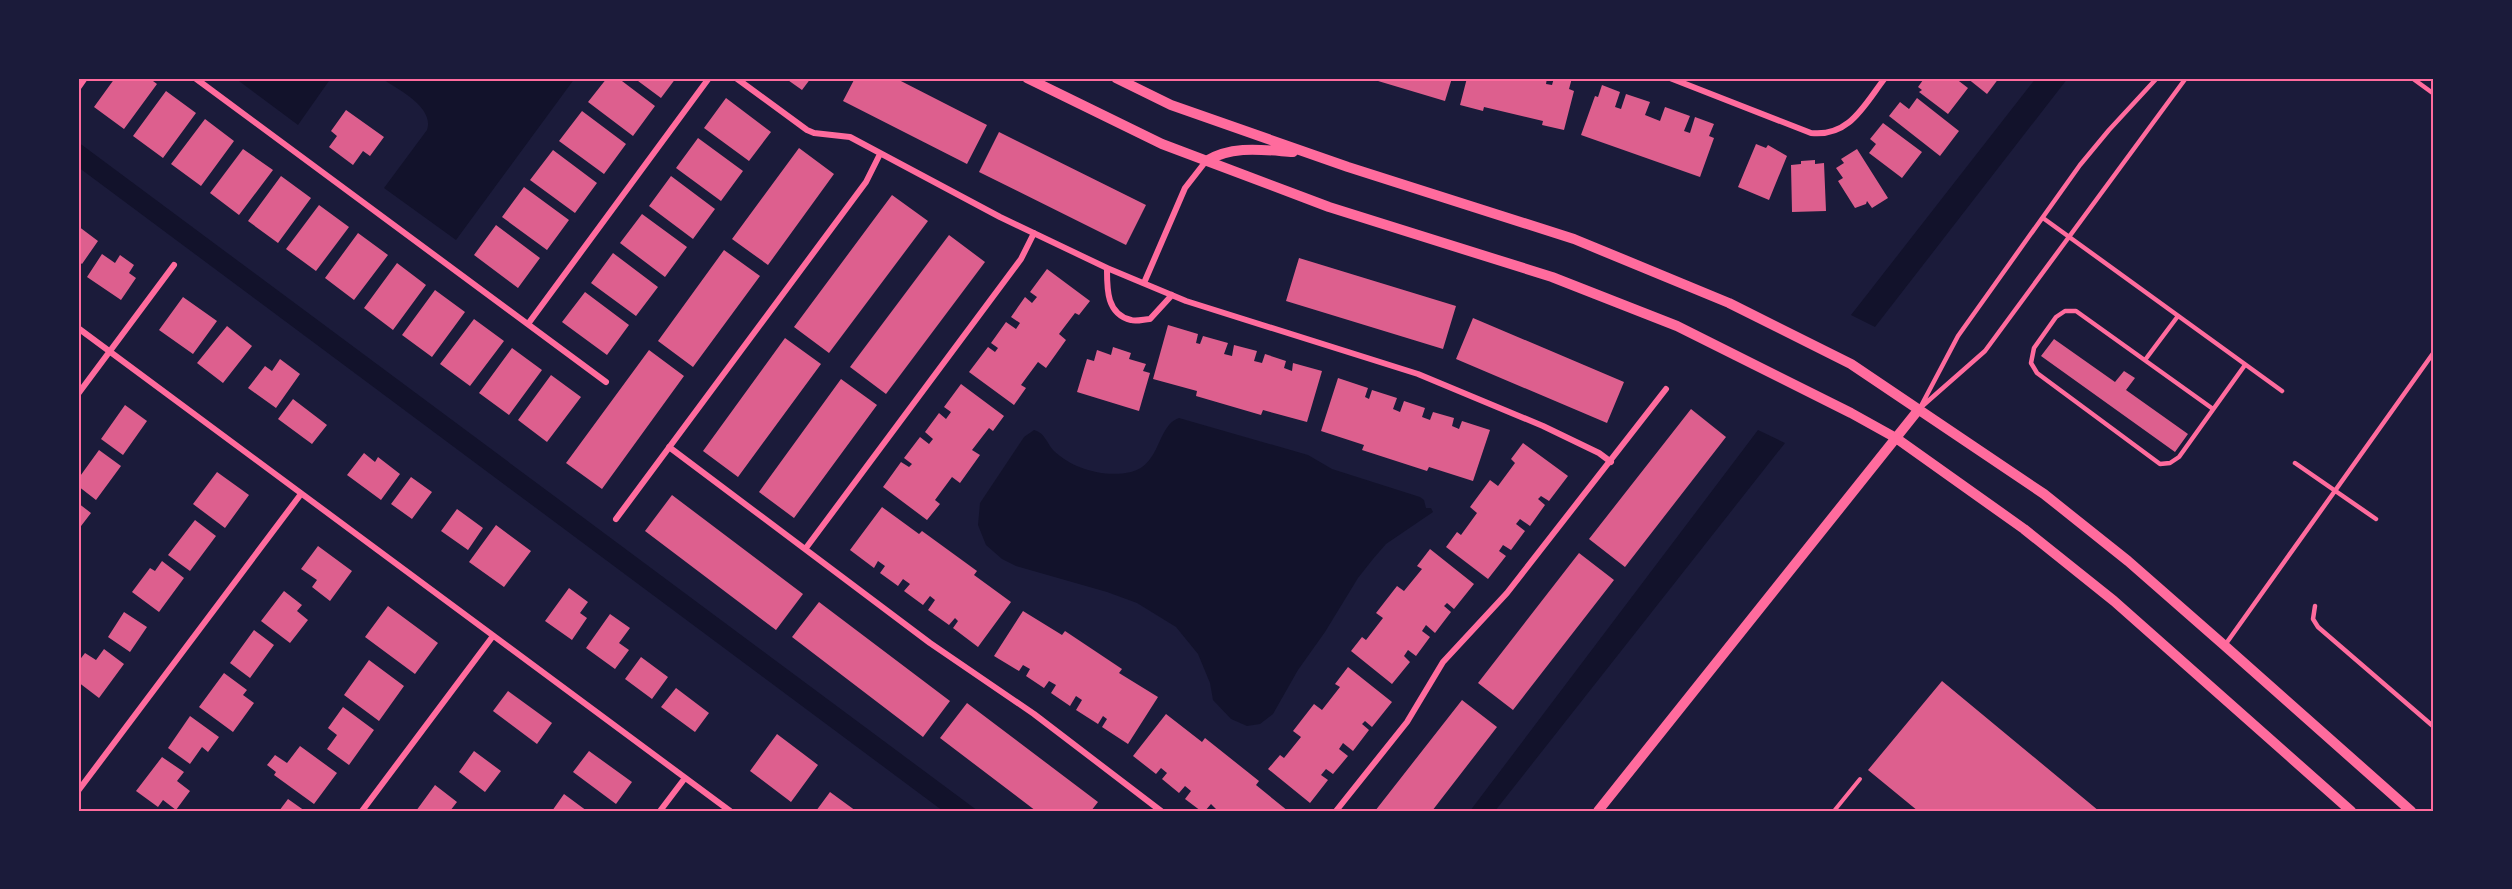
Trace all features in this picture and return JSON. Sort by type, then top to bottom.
[{"type":"street","points":[[78,88],[86,78]]},
{"type":"street","points":[[195,78],[606,382]]},
{"type":"street","points":[[528,324],[709,78]]},
{"type":"street","points":[[736,78],[814,134],[850,137],[1034,233],[1107,268],[1172,296],[1418,374],[1543,426],[1599,453],[1611,462]]},
{"type":"street","points":[[1027,78],[1162,144],[1206,161],[1329,207],[1552,277],[1667,322],[1851,413],[1896,438],[2024,528],[2114,601],[2351,811]]},
{"type":"street","points":[[1116,78],[1171,105],[1309,153],[1574,239],[1719,299],[1851,364],[2044,494],[2128,561],[2411,811]]},
{"type":"street","points":[[1670,78],[1811,133],[1823,134],[1844,128],[1885,78]]},
{"type":"street","points":[[1144,283],[1185,188],[1206,161],[1220,153],[1251,149],[1309,153]]},
{"type":"street","points":[[616,519],[866,182],[880,154]]},
{"type":"street","points":[[806,548],[1021,259],[1034,233]]},
{"type":"street","points":[[78,394],[174,265]]},
{"type":"street","points":[[1107,268],[1107,294],[1115,311],[1131,321],[1150,319],[1172,296]]},
{"type":"street","points":[[78,328],[729,811]]},
{"type":"street","points":[[1336,811],[1407,722],[1443,662],[1507,593],[1666,389]]},
{"type":"street","points":[[1598,811],[1919,409]]},
{"type":"street","points":[[669,447],[930,643],[1034,714],[1161,811]]},
{"type":"street","points":[[78,791],[301,494]]},
{"type":"street","points":[[362,811],[494,636]]},
{"type":"street","points":[[660,811],[685,778]]},
{"type":"lane","points":[[1919,409],[1958,336],[2109,129],[2157,78]]},
{"type":"lane","points":[[1919,409],[1985,351],[2186,78]]},
{"type":"lane","points":[[2412,78],[2434,94]]},
{"type":"lane","points":[[2043,218],[2282,391]]},
{"type":"lane","points":[[2213,409],[2076,311],[2065,311],[2056,317],[2034,348],[2031,363],[2037,373],[2160,464],[2170,463],[2179,458],[2245,365]]},
{"type":"lane","points":[[2145,360],[2178,316]]},
{"type":"lane","points":[[2225,646],[2434,352]]},
{"type":"lane","points":[[2295,463],[2376,519]]},
{"type":"lane","points":[[2315,606],[2313,619],[2318,627],[2434,727]]},
{"type":"path","points":[[1834,811],[1860,779]]},
{"type":"shaded area","points":[[235,78],[331,78],[298,125]]},
{"type":"shaded area","points":[[381,78],[575,78],[456,240],[384,188],[427,130],[428,122],[420,106],[405,93]]},
{"type":"shaded area","points":[[2036,78],[2068,78],[1875,327],[1851,315]]},
{"type":"shaded area","points":[[78,142],[978,811],[943,811],[78,167]]},
{"type":"shaded area","points":[[1179,418],[1308,455],[1332,469],[1420,497],[1424,500],[1426,508],[1431,508],[1433,512],[1386,544],[1373,559],[1298,670],[1273,714],[1260,724],[1247,726],[1231,719],[1213,700],[1210,683],[1198,654],[1176,627],[1137,603],[1016,566],[1002,559],[986,545],[978,525],[980,503],[1024,437],[1034,430],[1045,438],[1061,457],[1079,467],[1100,473],[1121,474],[1141,468],[1148,462],[1166,428]]},
{"type":"shaded area","points":[[1758,430],[1785,443],[1495,811],[1470,811]]},
{"type":"building","points":[[115,78],[149,78],[157,84],[124,129],[94,107]]},
{"type":"building","points":[[607,78],[618,78],[655,106],[633,136],[588,102]]},
{"type":"building","points":[[634,78],[676,78],[661,98]]},
{"type":"building","points":[[785,78],[811,78],[802,90]]},
{"type":"building","points":[[855,78],[895,78],[987,125],[967,164],[843,101]]},
{"type":"building","points":[[1368,78],[1452,78],[1445,101]]},
{"type":"building","points":[[1467,78],[1547,78],[1546,84],[1552,85],[1554,78],[1572,78],[1569,89],[1574,91],[1564,130],[1542,125],[1543,121],[1484,107],[1483,111],[1460,105]]},
{"type":"building","points":[[1920,78],[1955,78],[1968,88],[1948,114],[1919,92],[1922,90],[1918,87],[1923,80]]},
{"type":"building","points":[[1967,78],[1999,78],[1987,94]]},
{"type":"building","points":[[1602,85],[1620,92],[1615,107],[1621,109],[1626,94],[1650,102],[1645,115],[1660,121],[1665,107],[1690,116],[1684,131],[1690,133],[1695,117],[1714,124],[1709,136],[1714,138],[1700,177],[1581,135],[1595,96],[1598,97]]},
{"type":"building","points":[[166,91],[196,113],[163,158],[133,136]]},
{"type":"building","points":[[726,98],[771,132],[749,161],[704,128]]},
{"type":"building","points":[[1917,98],[1959,131],[1940,156],[1889,116],[1900,102],[1909,109]]},
{"type":"building","points":[[346,110],[384,137],[370,156],[363,151],[353,165],[329,147],[337,136],[331,131]]},
{"type":"building","points":[[582,111],[626,144],[604,174],[559,141]]},
{"type":"building","points":[[205,119],[234,141],[201,186],[171,164]]},
{"type":"building","points":[[1883,123],[1922,152],[1902,178],[1869,153],[1876,144],[1870,139]]},
{"type":"building","points":[[999,132],[1146,205],[1126,245],[979,172]]},
{"type":"building","points":[[698,138],[743,171],[721,201],[676,168]]},
{"type":"building","points":[[1756,144],[1766,148],[1768,145],[1787,156],[1769,200],[1738,187]]},
{"type":"building","points":[[799,148],[834,174],[768,265],[732,239]]},
{"type":"building","points":[[243,149],[273,170],[239,215],[210,193]]},
{"type":"building","points":[[1857,149],[1888,198],[1872,208],[1867,201],[1866,204],[1855,208],[1838,181],[1843,178],[1836,168],[1844,163],[1841,159]]},
{"type":"building","points":[[553,150],[597,183],[575,213],[530,180]]},
{"type":"building","points":[[1815,160],[1815,164],[1824,163],[1826,211],[1792,212],[1791,165],[1801,164],[1801,161]]},
{"type":"building","points":[[281,176],[311,198],[278,243],[248,221]]},
{"type":"building","points":[[671,176],[715,209],[693,239],[649,206]]},
{"type":"building","points":[[524,187],[569,220],[547,250],[502,217]]},
{"type":"building","points":[[892,195],[928,221],[829,353],[794,327]]},
{"type":"building","points":[[319,205],[349,227],[316,271],[286,249]]},
{"type":"building","points":[[642,214],[687,247],[665,277],[620,243]]},
{"type":"building","points":[[496,225],[540,258],[518,288],[474,255]]},
{"type":"building","points":[[78,226],[98,241],[82,264],[78,261]]},
{"type":"building","points":[[358,233],[388,255],[354,300],[325,278]]},
{"type":"building","points":[[949,235],[985,262],[886,394],[850,367]]},
{"type":"building","points":[[724,250],[760,276],[693,367],[658,341]]},
{"type":"building","points":[[613,253],[658,287],[636,316],[591,283]]},
{"type":"building","points":[[102,254],[115,263],[120,255],[134,265],[129,273],[136,278],[121,300],[87,277]]},
{"type":"building","points":[[1299,258],[1456,306],[1443,349],[1286,301]]},
{"type":"building","points":[[397,263],[426,285],[393,330],[364,308]]},
{"type":"building","points":[[1047,269],[1090,301],[1079,315],[1075,313],[1059,334],[1066,340],[1046,368],[1038,362],[1021,385],[1026,388],[1014,405],[969,372],[988,347],[995,352],[998,348],[991,343],[1006,322],[1016,329],[1020,323],[1011,317],[1025,297],[1032,303],[1037,297],[1030,292]]},
{"type":"building","points":[[435,290],[465,312],[432,357],[402,335]]},
{"type":"building","points":[[585,292],[629,325],[607,355],[562,322]]},
{"type":"building","points":[[183,297],[217,321],[193,354],[159,330]]},
{"type":"building","points":[[1473,318],[1624,382],[1607,423],[1456,359]]},
{"type":"building","points":[[474,319],[504,341],[470,386],[440,364]]},
{"type":"building","points":[[1168,325],[1198,334],[1196,343],[1200,344],[1203,336],[1228,343],[1224,354],[1232,356],[1234,345],[1257,351],[1254,361],[1262,363],[1265,354],[1286,361],[1284,368],[1292,371],[1293,363],[1322,371],[1307,422],[1263,410],[1261,415],[1196,396],[1197,391],[1153,379]]},
{"type":"building","points":[[227,326],[252,346],[223,383],[197,363]]},
{"type":"building","points":[[785,338],[821,364],[738,477],[703,451]]},
{"type":"building","points":[[2054,339],[2115,382],[2124,371],[2135,378],[2126,390],[2188,434],[2175,452],[2041,356]]},
{"type":"building","points":[[1113,347],[1131,353],[1129,359],[1146,364],[1143,371],[1150,373],[1139,411],[1077,392],[1087,359],[1094,361],[1097,350],[1111,355]]},
{"type":"building","points":[[512,348],[542,370],[509,415],[479,393]]},
{"type":"building","points":[[649,350],[684,376],[602,489],[566,463]]},
{"type":"building","points":[[280,359],[300,374],[276,408],[248,388],[265,366],[272,371]]},
{"type":"building","points":[[551,375],[581,397],[547,442],[518,420]]},
{"type":"building","points":[[1338,378],[1368,388],[1365,397],[1369,399],[1372,390],[1397,398],[1393,409],[1400,412],[1404,401],[1425,408],[1422,417],[1430,420],[1433,412],[1454,418],[1452,426],[1459,429],[1462,421],[1490,430],[1473,481],[1429,467],[1427,471],[1362,450],[1364,445],[1321,431]]},
{"type":"building","points":[[841,379],[877,405],[794,518],[759,492]]},
{"type":"building","points":[[961,384],[1004,416],[993,431],[989,428],[972,450],[980,455],[960,483],[952,477],[935,500],[940,504],[927,520],[883,487],[901,462],[909,467],[912,464],[904,458],[920,437],[929,444],[933,439],[925,432],[939,413],[946,419],[951,412],[944,407]]},
{"type":"building","points":[[293,399],[327,425],[312,444],[278,419]]},
{"type":"building","points":[[125,405],[147,421],[123,455],[101,439]]},
{"type":"building","points":[[1691,409],[1726,437],[1625,567],[1589,539]]},
{"type":"building","points":[[1523,443],[1568,476],[1549,501],[1541,496],[1538,499],[1545,505],[1530,526],[1520,519],[1516,524],[1525,531],[1511,550],[1503,545],[1499,551],[1506,556],[1488,579],[1446,547],[1457,532],[1461,535],[1477,513],[1470,507],[1490,480],[1498,486],[1515,463],[1511,459]]},
{"type":"building","points":[[99,450],[121,466],[96,500],[78,486],[78,479]]},
{"type":"building","points":[[364,453],[375,462],[378,457],[400,474],[381,500],[347,475]]},
{"type":"building","points":[[217,472],[249,495],[225,528],[193,504]]},
{"type":"building","points":[[411,477],[432,492],[412,519],[391,504]]},
{"type":"building","points":[[672,495],[803,594],[776,630],[645,531]]},
{"type":"building","points":[[78,503],[91,513],[78,530]]},
{"type":"building","points":[[882,507],[919,534],[922,531],[977,571],[974,575],[1011,602],[978,647],[953,628],[958,621],[955,618],[949,625],[928,610],[935,600],[930,596],[923,605],[904,591],[910,584],[903,579],[898,586],[880,573],[885,566],[878,561],[874,568],[850,550]]},
{"type":"building","points":[[457,509],[483,528],[468,550],[441,531]]},
{"type":"building","points":[[195,520],[216,536],[190,571],[168,555]]},
{"type":"building","points":[[496,525],[531,551],[504,587],[469,562]]},
{"type":"building","points":[[318,546],[352,571],[330,601],[312,587],[317,580],[301,569]]},
{"type":"building","points":[[1430,549],[1474,584],[1454,609],[1447,603],[1444,606],[1451,612],[1435,633],[1426,625],[1422,631],[1430,637],[1416,656],[1408,650],[1404,656],[1410,662],[1392,684],[1351,651],[1362,637],[1366,640],[1383,618],[1376,613],[1397,586],[1404,591],[1422,569],[1417,566]]},
{"type":"building","points":[[1579,553],[1614,580],[1513,710],[1478,683]]},
{"type":"building","points":[[162,561],[184,578],[159,612],[132,592],[150,568],[155,571]]},
{"type":"building","points":[[569,588],[588,602],[580,613],[587,618],[572,640],[545,621]]},
{"type":"building","points":[[284,591],[302,605],[297,611],[308,620],[290,643],[261,621]]},
{"type":"building","points":[[819,602],[950,701],[923,737],[792,637]]},
{"type":"building","points":[[388,606],[438,643],[415,674],[365,637]]},
{"type":"building","points":[[1023,611],[1062,635],[1065,631],[1122,669],[1119,673],[1158,697],[1128,744],[1102,727],[1107,719],[1103,716],[1098,724],[1076,710],[1082,700],[1076,696],[1070,706],[1051,693],[1056,685],[1049,681],[1044,688],[1026,676],[1030,669],[1023,665],[1019,671],[994,656]]},
{"type":"building","points":[[124,612],[147,627],[130,652],[108,637]]},
{"type":"building","points":[[610,614],[630,628],[619,643],[629,650],[615,669],[586,648]]},
{"type":"building","points":[[254,630],[274,645],[250,678],[230,663]]},
{"type":"building","points":[[104,649],[124,664],[99,698],[78,682],[78,662],[85,653],[96,660]]},
{"type":"building","points":[[641,657],[668,677],[652,699],[625,679]]},
{"type":"building","points":[[369,660],[404,686],[379,721],[344,695]]},
{"type":"building","points":[[1348,667],[1392,702],[1372,727],[1365,721],[1362,724],[1369,730],[1353,751],[1343,743],[1339,749],[1348,756],[1333,774],[1326,769],[1321,775],[1328,780],[1310,803],[1268,769],[1280,755],[1284,758],[1301,737],[1293,731],[1314,704],[1322,710],[1340,687],[1335,684]]},
{"type":"building","points":[[224,673],[247,690],[243,695],[254,703],[233,732],[199,707]]},
{"type":"building","points":[[1942,681],[2099,811],[1918,811],[1868,770]]},
{"type":"building","points":[[676,688],[709,713],[695,732],[661,707]]},
{"type":"building","points":[[508,691],[552,723],[537,744],[493,711]]},
{"type":"building","points":[[1462,700],[1497,727],[1432,811],[1375,811]]},
{"type":"building","points":[[967,703],[1098,802],[1091,811],[1036,811],[940,738]]},
{"type":"building","points":[[343,707],[374,730],[349,765],[327,749],[337,735],[328,728]]},
{"type":"building","points":[[1166,714],[1202,742],[1205,738],[1259,781],[1256,785],[1288,811],[1214,811],[1216,809],[1211,804],[1205,811],[1201,811],[1185,799],[1191,791],[1185,786],[1179,793],[1162,779],[1167,773],[1161,768],[1156,774],[1133,756]]},
{"type":"building","points":[[190,716],[219,737],[208,752],[202,747],[190,764],[168,748]]},
{"type":"building","points":[[777,734],[818,765],[791,802],[750,771]]},
{"type":"building","points":[[300,746],[337,773],[314,804],[274,775],[276,772],[267,765],[275,755],[287,763]]},
{"type":"building","points":[[474,751],[501,771],[485,792],[459,772]]},
{"type":"building","points":[[589,751],[632,782],[616,804],[573,772]]},
{"type":"building","points":[[162,757],[184,772],[177,781],[190,791],[176,810],[163,800],[158,807],[136,791]]},
{"type":"building","points":[[435,785],[457,802],[450,811],[416,811]]},
{"type":"building","points":[[830,792],[856,811],[816,811]]},
{"type":"building","points":[[564,794],[587,811],[552,811]]},
{"type":"building","points":[[288,799],[305,811],[279,811]]}]
